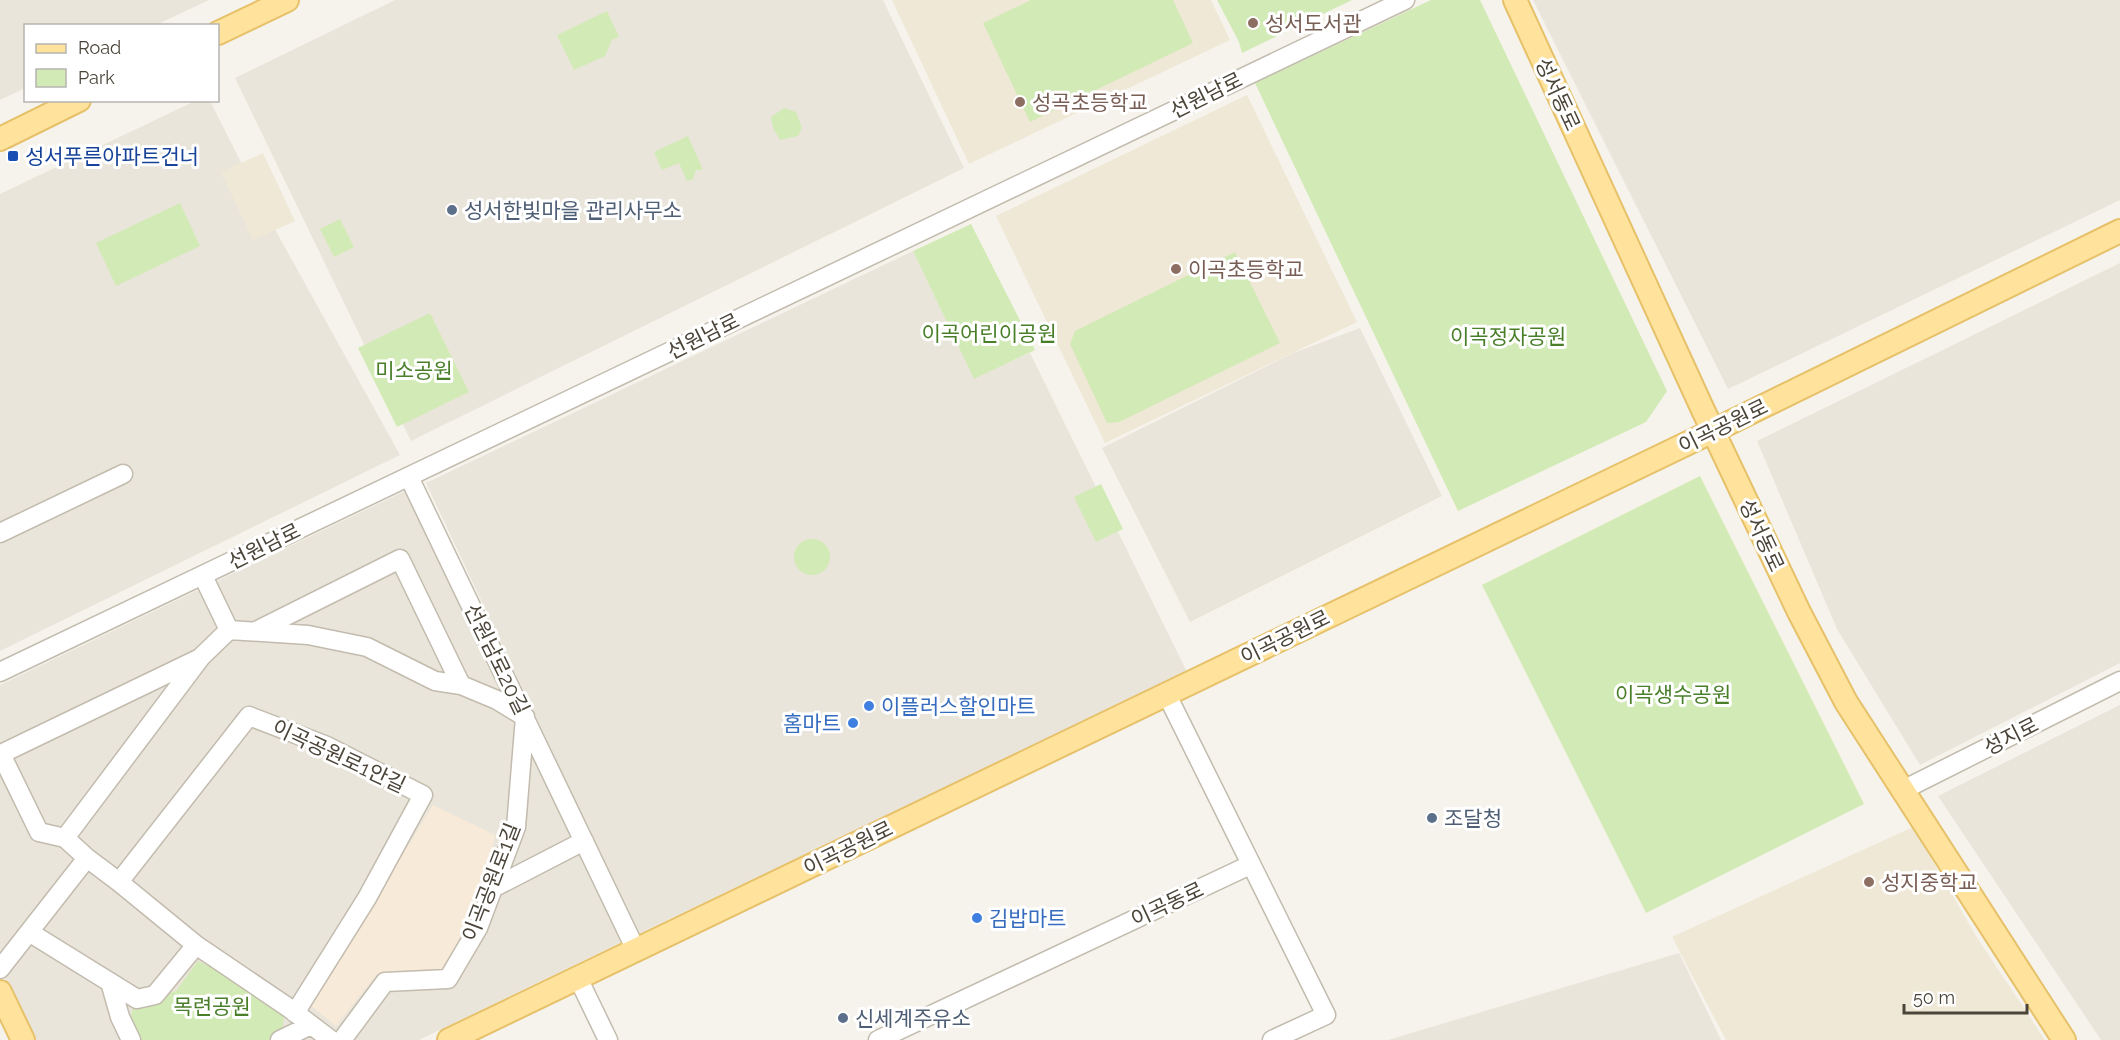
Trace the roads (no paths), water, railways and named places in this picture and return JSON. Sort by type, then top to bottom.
[{"type":"main road","points":[[219,33],[286,0]]},
{"type":"main road","name":"성서동로","points":[[1515,0],[1713,431],[1799,612],[1846,702],[2064,1040]]},
{"type":"main road","points":[[0,139],[75,102]]},
{"type":"main road","name":"이곡공원로","points":[[449,1040],[1713,431],[2120,231]]},
{"type":"main road","points":[[0,992],[23,1040]]},
{"type":"street","name":"선원남로","points":[[0,672],[1405,0]]},
{"type":"street","points":[[0,533],[123,474]]},
{"type":"street","name":"선원남로20길","points":[[409,477],[636,950]]},
{"type":"street","points":[[254,632],[400,559],[461,685]]},
{"type":"street","points":[[202,576],[229,630]]},
{"type":"street","points":[[65,838],[201,657],[229,630],[308,635],[367,647],[435,681],[461,685],[497,700],[525,717]]},
{"type":"street","points":[[201,657],[1,754],[39,832],[65,838],[196,945],[331,1040]]},
{"type":"street","name":"성지로","points":[[1903,790],[2120,681]]},
{"type":"street","points":[[1167,695],[1326,1015],[1272,1040]]},
{"type":"street","name":"이곡공원로1안길","points":[[119,882],[249,716],[327,746],[423,795],[367,898],[295,1013]]},
{"type":"street","name":"이곡공원로1길","points":[[342,1040],[386,981],[448,979],[478,928],[516,827],[525,717]]},
{"type":"street","points":[[493,888],[584,842]]},
{"type":"street","points":[[0,969],[87,858]]},
{"type":"street","name":"이곡동로","points":[[878,1040],[1250,865]]},
{"type":"street","points":[[30,932],[137,999],[155,995],[196,945]]},
{"type":"street","points":[[578,978],[608,1040]]},
{"type":"street","points":[[110,982],[120,1017],[131,1040]]},
{"type":"street","points":[[280,1040],[311,1025]]},
{"type":"place","name":"성서도서관","points":[[1253,23]]},
{"type":"place","name":"성곡초등학교","points":[[1020,102]]},
{"type":"place","name":"성서푸른아파트건너","points":[[13,156]]},
{"type":"place","name":"성서한빛마을 관리사무소","points":[[452,210]]},
{"type":"place","name":"이곡초등학교","points":[[1176,269]]},
{"type":"place","name":"이플러스할인마트","points":[[869,706]]},
{"type":"place","name":"홈마트","points":[[853,723]]},
{"type":"place","name":"조달청","points":[[1432,818]]},
{"type":"place","name":"성지중학교","points":[[1869,882]]},
{"type":"place","name":"김밥마트","points":[[977,918]]},
{"type":"place","name":"신세계주유소","points":[[843,1018]]},
{"type":"park label","name":"이곡어린이공원","points":[[989,333]]},
{"type":"park label","name":"이곡정자공원","points":[[1508,336]]},
{"type":"park label","name":"미소공원","points":[[414,370]]},
{"type":"park label","name":"이곡생수공원","points":[[1673,694]]},
{"type":"park label","name":"목련공원","points":[[212,1006]]}]
